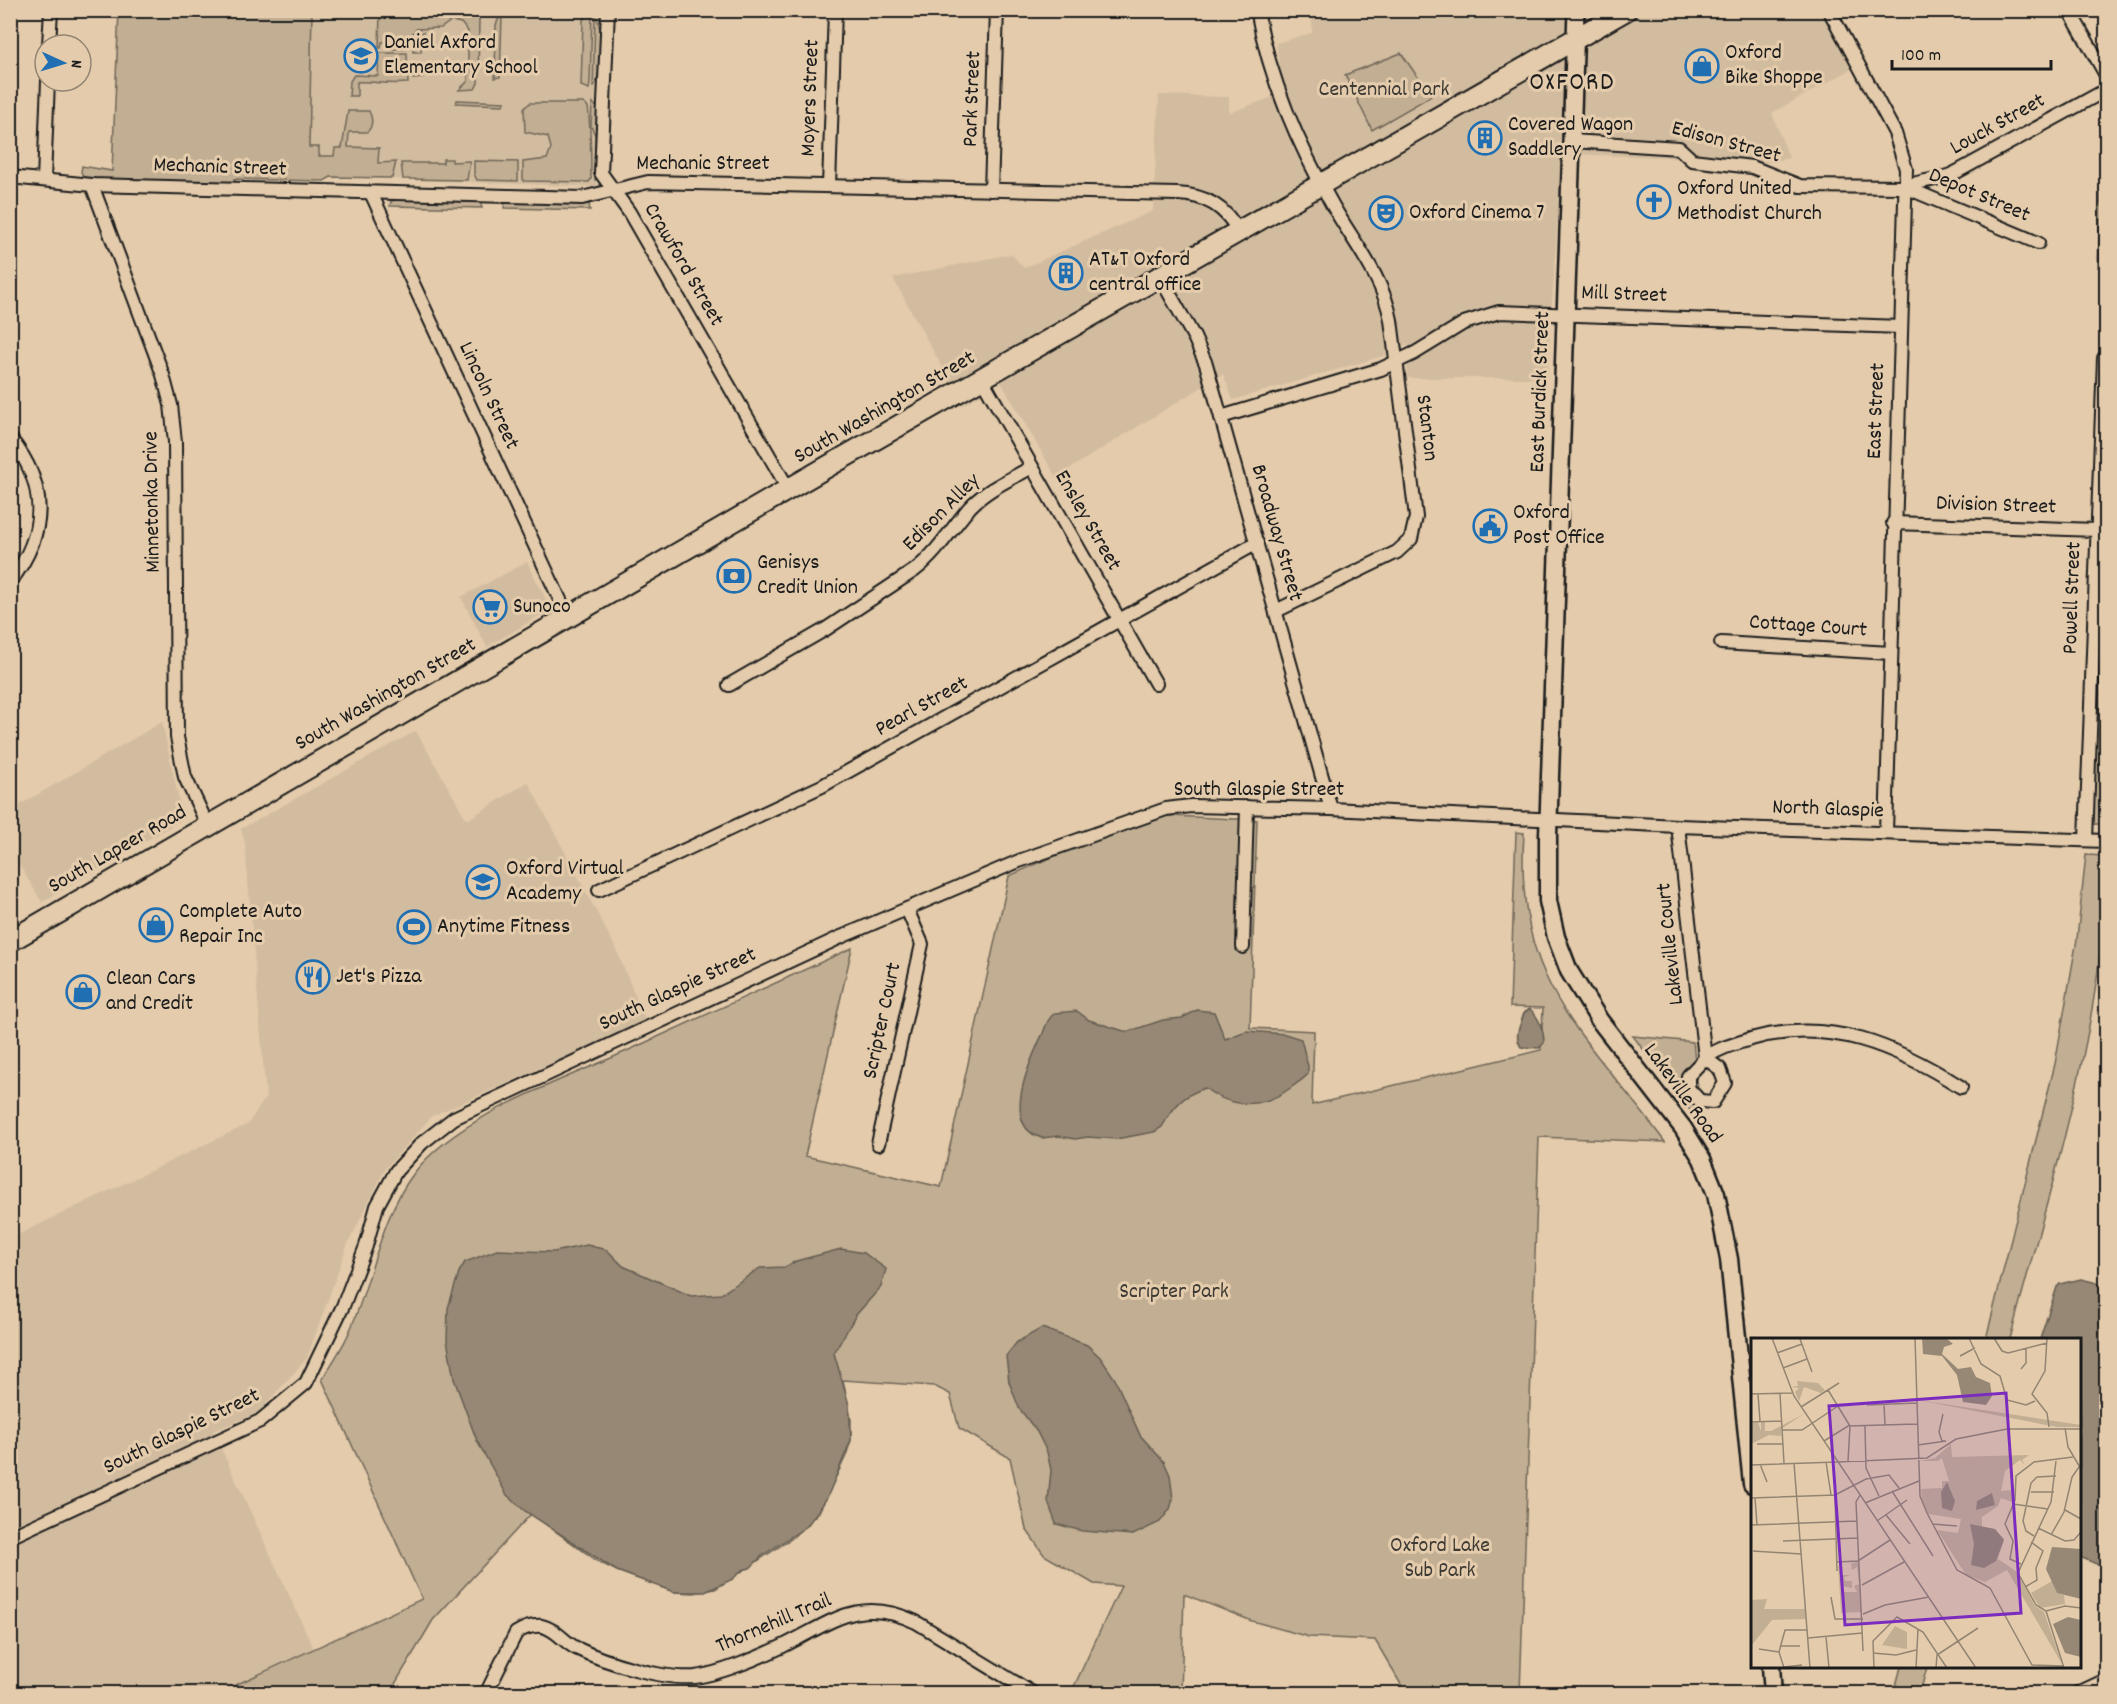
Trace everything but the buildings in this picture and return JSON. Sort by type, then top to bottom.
[{"type":"main road","name":"South Washington Street","points":[[213,823],[1414,129],[1626,10]]},
{"type":"main road","name":"East Burdick Street","points":[[1548,818],[1575,39]]},
{"type":"main road","name":"Lakeville Road","points":[[1548,818],[1548,901],[1552,925],[1566,963],[1588,1004],[1683,1128],[1702,1159],[1716,1194],[1729,1259],[1751,1474]]},
{"type":"main road","name":"South Lapeer Road","points":[[10,941],[213,823]]},
{"type":"main road","points":[[1771,1668],[1773,1694]]},
{"type":"street","points":[[50,33],[51,10]]},
{"type":"street","name":"Crawford Street","points":[[608,10],[601,173],[629,212],[789,490]]},
{"type":"street","name":"Moyers Street","points":[[830,186],[835,10]]},
{"type":"street","name":"Park Street","points":[[991,190],[998,10]]},
{"type":"street","name":"Stanton","points":[[1257,10],[1281,101],[1322,184],[1383,291],[1391,320],[1415,510],[1412,536],[1405,545],[1390,556],[1276,611]]},
{"type":"street","points":[[1575,39],[1576,10]]},
{"type":"street","name":"East Street","points":[[1829,10],[1895,133],[1903,154],[1905,187],[1893,523],[1886,832]]},
{"type":"street","points":[[2069,10],[2106,75]]},
{"type":"street","name":"Louck Street","points":[[1905,187],[1953,174],[2106,90]]},
{"type":"street","points":[[44,180],[48,93]]},
{"type":"street","name":"Edison Street","points":[[1572,141],[1679,148],[1692,160],[1752,167],[1800,186],[1905,187]]},
{"type":"street","name":"Mechanic Street","points":[[10,177],[92,185],[582,198],[648,182],[1193,195],[1221,208],[1239,232]]},
{"type":"street","name":"Minnetonka Drive","points":[[92,185],[160,364],[170,397],[175,448],[177,737],[185,777],[213,823]]},
{"type":"street","name":"Depot Street","points":[[1905,187],[1920,196],[1940,200],[2038,243]]},
{"type":"street","name":"Lincoln Street","points":[[371,193],[568,617]]},
{"type":"street","name":"Broadway Street","points":[[1160,277],[1200,349],[1331,809]]},
{"type":"street","name":"Mill Street","points":[[1221,417],[1382,369],[1481,316],[1499,312],[1901,327]]},
{"type":"street","name":"Powell Street","points":[[2086,840],[2104,358]]},
{"type":"street","name":"Ensley Street","points":[[982,379],[1156,684]]},
{"type":"street","points":[[10,438],[32,471],[39,501],[31,550],[10,582]]},
{"type":"street","name":"Edison Alley","points":[[729,685],[826,629],[915,570],[972,506],[991,490],[1032,466]]},
{"type":"street","name":"Division Street","points":[[1893,523],[2096,530]]},
{"type":"street","name":"Pearl Street","points":[[599,890],[822,786],[1120,622],[1257,543]]},
{"type":"street","name":"Cottage Court","points":[[1721,643],[1891,653]]},
{"type":"street","name":"South Glaspie Street","points":[[10,1537],[260,1421],[306,1383],[343,1306],[366,1246],[377,1206],[396,1171],[422,1143],[454,1118],[907,909],[1019,861],[1166,809],[1191,806],[1247,807],[1548,818]]},
{"type":"street","points":[[1243,947],[1247,807]]},
{"type":"street","name":"North Glaspie","points":[[1548,818],[1678,826],[2106,841]]},
{"type":"street","name":"Lakeville Court","points":[[1678,826],[1705,1058],[1718,1049],[1762,1036],[1795,1032],[1830,1033],[1886,1046],[1925,1064],[1961,1087]]},
{"type":"street","name":"Scripter Court","points":[[878,1144],[922,944],[907,909]]},
{"type":"street","name":"Thornehill Trail","points":[[486,1694],[516,1633],[532,1626],[548,1628],[572,1646],[586,1653],[669,1676],[695,1677],[780,1648],[837,1617],[862,1611],[896,1613],[1034,1694]]},
{"type":"street","points":[[2076,1694],[2106,1680]]},
{"type":"shaded area","name":"Daniel Axford Elementary School","points":[[119,11],[607,11],[597,187],[257,174]]},
{"type":"shaded area","points":[[1312,11],[1824,11],[1852,69],[1772,113],[1789,158],[1739,168],[1665,157],[1562,154],[1547,378],[1407,378],[1407,344],[1383,356],[1233,400],[1223,374],[1056,477],[1001,382],[963,405],[893,278],[1011,254],[1024,268],[1153,211],[1159,95],[1229,97],[1229,113],[1284,93],[1276,43],[1312,33]]},
{"type":"shaded area","points":[[527,562],[551,609],[487,647],[461,597]]},
{"type":"shaded area","points":[[162,722],[183,819],[42,902],[11,852],[11,810]]},
{"type":"shaded area","points":[[416,731],[467,820],[528,782],[616,949],[646,1022],[432,1116],[385,1169],[347,1246],[307,1358],[258,1413],[213,1431],[314,1649],[216,1693],[11,1694],[11,1238],[248,1124],[266,1097],[245,843],[241,829]]},
{"type":"shaded area","points":[[1530,1009],[1538,1020],[1543,1034],[1544,1043],[1539,1048],[1521,1047],[1519,1043],[1518,1030],[1524,1013]]},
{"type":"shaded area","points":[[1197,1010],[1214,1012],[1225,1039],[1246,1031],[1285,1034],[1301,1039],[1308,1074],[1279,1095],[1258,1103],[1236,1103],[1225,1100],[1205,1088],[1197,1091],[1179,1103],[1162,1127],[1154,1132],[1116,1139],[1088,1137],[1075,1139],[1059,1136],[1042,1138],[1029,1131],[1022,1120],[1020,1106],[1022,1090],[1046,1024],[1055,1013],[1077,1011],[1089,1020],[1127,1032],[1163,1020],[1182,1018]]},
{"type":"shaded area","points":[[587,1245],[607,1250],[623,1266],[691,1296],[721,1294],[760,1268],[785,1267],[796,1261],[841,1249],[864,1253],[886,1269],[881,1287],[856,1315],[834,1353],[849,1405],[851,1440],[827,1498],[807,1526],[762,1556],[750,1568],[742,1570],[733,1579],[705,1592],[674,1592],[617,1571],[525,1511],[507,1495],[477,1441],[454,1379],[447,1340],[448,1308],[459,1272],[465,1262],[497,1250],[554,1252]]},
{"type":"shaded area","points":[[2081,1279],[2097,1283],[2106,1291],[2106,1568],[2081,1557],[2081,1338],[2040,1338],[2060,1284]]},
{"type":"shaded area","points":[[1042,1328],[1087,1345],[1100,1357],[1115,1379],[1140,1435],[1164,1462],[1170,1475],[1173,1499],[1170,1509],[1160,1522],[1133,1535],[1082,1531],[1056,1524],[1048,1502],[1051,1470],[1047,1452],[1037,1432],[1019,1408],[1009,1382],[1006,1356],[1017,1342]]},
{"type":"green space","points":[[119,10],[312,11],[309,147],[319,147],[319,156],[334,156],[335,148],[342,148],[348,111],[369,111],[372,119],[370,128],[367,132],[349,132],[348,147],[379,148],[378,163],[396,162],[392,178],[331,177],[324,181],[234,179],[237,184],[84,178],[81,172],[82,166],[112,171]]},
{"type":"green space","points":[[380,11],[482,11],[479,19],[478,83],[475,89],[459,90],[468,81],[468,31],[461,23],[451,21],[441,28],[416,29],[409,38],[406,49],[392,49],[391,42],[382,42],[379,48]]},
{"type":"green space","points":[[501,13],[513,13],[514,15],[502,17],[500,77],[495,78],[496,25]]},
{"type":"green space","points":[[587,14],[592,14],[589,89],[581,86],[583,20]]},
{"type":"green space","points":[[595,16],[600,29],[601,51],[598,74],[593,87]]},
{"type":"green space","points":[[423,32],[421,52],[413,52],[413,40]]},
{"type":"green space","points":[[379,53],[407,53],[408,83],[357,82],[357,96],[349,96],[350,81],[354,75],[378,76]]},
{"type":"green space","name":"Centennial Park","points":[[1401,53],[1431,96],[1372,130],[1345,75]]},
{"type":"green space","points":[[412,63],[420,63],[420,67],[423,67],[423,78],[413,79]]},
{"type":"green space","points":[[457,100],[505,102],[503,105],[456,103]]},
{"type":"green space","points":[[592,102],[598,109],[595,181],[595,135],[591,126]]},
{"type":"green space","points":[[530,103],[583,103],[588,107],[591,152],[589,182],[523,181],[523,162],[547,159],[551,148],[548,137],[525,132],[524,108]]},
{"type":"green space","points":[[2106,105],[2106,263],[2098,267],[2104,107]]},
{"type":"green space","points":[[443,159],[452,159],[452,162],[470,161],[467,180],[403,179],[401,163],[443,163]]},
{"type":"green space","points":[[474,161],[518,162],[518,181],[477,180],[474,174]]},
{"type":"green space","points":[[391,201],[480,202],[482,208],[390,206]]},
{"type":"green space","points":[[505,202],[589,204],[590,210],[504,208]]},
{"type":"green space","points":[[2106,394],[2105,824],[2093,824]]},
{"type":"green space","name":"Scripter Park","points":[[1128,814],[1257,820],[1250,1028],[1314,1031],[1312,1105],[1541,1050],[1543,1008],[1510,1007],[1516,832],[1524,833],[1524,886],[1530,930],[1543,969],[1560,1003],[1582,1036],[1665,1142],[1539,1137],[1520,1693],[1406,1693],[1375,1640],[1309,1637],[1252,1621],[1184,1594],[1181,1693],[1071,1693],[1121,1586],[1094,1584],[1044,1555],[1026,1529],[1010,1458],[959,1428],[950,1394],[934,1386],[843,1380],[851,1419],[851,1440],[846,1456],[819,1512],[791,1539],[715,1589],[694,1593],[674,1592],[617,1571],[599,1562],[531,1514],[433,1620],[392,1689],[364,1687],[326,1693],[216,1694],[422,1599],[322,1379],[342,1348],[351,1328],[385,1228],[402,1190],[434,1152],[458,1133],[514,1101],[852,948],[805,1156],[941,1187],[1009,876],[1128,824]]},
{"type":"green space","points":[[2086,855],[2106,856],[2104,916],[2097,977],[2087,1039],[2058,1161],[2010,1338],[1986,1338],[2055,1064],[2077,939]]},
{"type":"green space","points":[[1633,1036],[1693,1042],[1702,1126]]},
{"type":"green space","points":[[1901,1668],[1927,1668],[1920,1693],[1894,1693]]},
{"type":"place","name":"Daniel Axford Elementary School","points":[[361,56]]},
{"type":"place","name":"Oxford Bike Shoppe","points":[[1702,66]]},
{"type":"place","name":"Covered Wagon Saddlery","points":[[1485,138]]},
{"type":"place","name":"Oxford United Methodist Church","points":[[1654,202]]},
{"type":"place","name":"Oxford Cinema 7","points":[[1386,213]]},
{"type":"place","name":"AT&T Oxford central office","points":[[1066,273]]},
{"type":"place","name":"Oxford Post Office","points":[[1490,526]]},
{"type":"place","name":"Genisys Credit Union","points":[[734,576]]},
{"type":"place","name":"Sunoco","points":[[490,607]]},
{"type":"place","name":"Oxford Virtual Academy","points":[[483,882]]},
{"type":"place","name":"Complete Auto Repair Inc","points":[[156,925]]},
{"type":"place","name":"Anytime Fitness","points":[[414,927]]},
{"type":"place","name":"Jet's Pizza","points":[[313,977]]},
{"type":"place","name":"Clean Cars and Credit","points":[[83,992]]},
{"type":"district","name":"OXFORD","points":[[1572,83]]},
{"type":"park label","name":"Oxford Lake Sub Park","points":[[1440,1559]]}]
